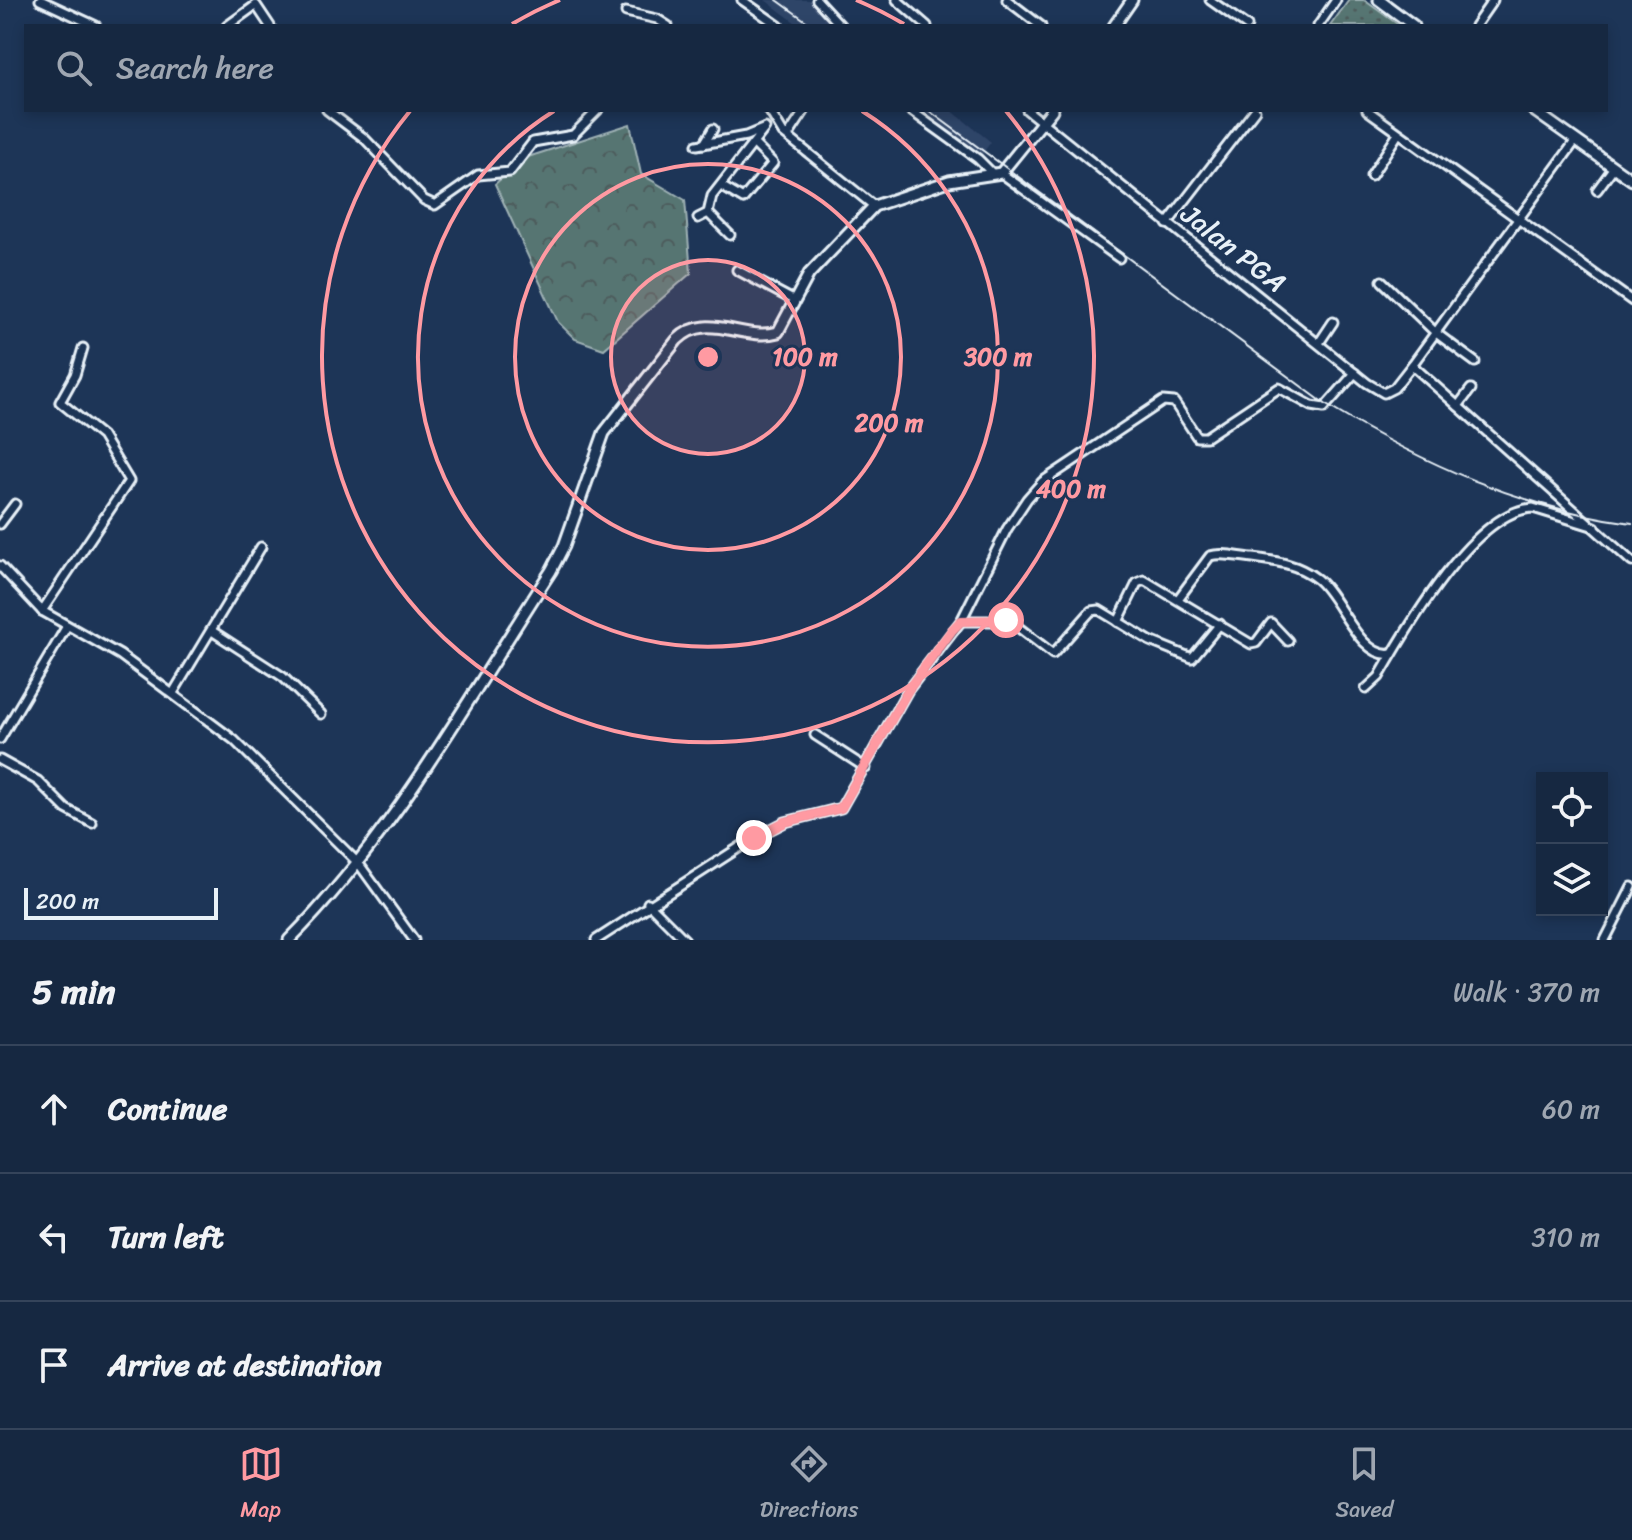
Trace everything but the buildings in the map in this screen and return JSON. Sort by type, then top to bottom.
[{"type":"main road","points":[[1115,24],[1132,0]]},
{"type":"main road","points":[[1379,0],[1411,24]]},
{"type":"main road","points":[[289,940],[359,864],[412,788],[551,571],[564,546],[594,453],[617,415],[686,331],[707,326],[772,334],[783,327],[809,274],[874,206],[949,181],[997,173],[1050,112]]},
{"type":"main road","points":[[1536,112],[1632,180]]},
{"type":"street","points":[[40,0],[92,24]]},
{"type":"street","points":[[742,0],[776,24]]},
{"type":"street","points":[[817,0],[839,24]]},
{"type":"street","points":[[897,0],[925,24]]},
{"type":"street","points":[[1007,0],[1038,24]]},
{"type":"street","points":[[1210,0],[1244,24]]},
{"type":"street","points":[[1319,24],[1336,0]]},
{"type":"street","points":[[1476,24],[1493,0]]},
{"type":"street","points":[[229,24],[255,2],[269,24]]},
{"type":"street","points":[[626,12],[657,19],[665,24]]},
{"type":"street","points":[[330,112],[354,129],[424,200],[435,205],[481,174],[510,172],[533,142],[573,135],[596,112]]},
{"type":"street","points":[[770,112],[788,136],[874,206]]},
{"type":"street","points":[[788,136],[804,112]]},
{"type":"street","points":[[913,112],[1119,258]]},
{"type":"street","name":"Jalan PGA","points":[[1029,112],[1379,391],[1388,393],[1412,365]]},
{"type":"street","points":[[1167,224],[1253,112]]},
{"type":"street","points":[[1380,114],[1398,134],[1632,301]]},
{"type":"street","points":[[713,129],[700,144],[746,136],[777,125]]},
{"type":"street","points":[[708,213],[712,196],[765,128]]},
{"type":"street","points":[[1371,176],[1398,134]]},
{"type":"street","points":[[1576,140],[1412,365],[1632,562]]},
{"type":"street","points":[[721,186],[742,199],[773,163],[754,144]]},
{"type":"street","points":[[1597,190],[1614,167]]},
{"type":"street","points":[[698,218],[708,213]]},
{"type":"street","points":[[708,213],[730,235]]},
{"type":"street","points":[[737,270],[795,301]]},
{"type":"street","points":[[1382,281],[1436,333],[1475,362]]},
{"type":"street","points":[[1319,343],[1333,322]]},
{"type":"street","points":[[42,611],[129,481],[102,436],[82,416],[60,403],[75,375],[83,348]]},
{"type":"street","points":[[596,940],[648,903],[775,827],[841,808],[908,690],[961,621],[1007,529],[1042,482],[1163,401],[1174,402],[1197,437],[1206,437],[1279,388],[1318,409],[1324,408],[1355,373]]},
{"type":"street","points":[[1458,406],[1471,389]]},
{"type":"street","points":[[0,524],[15,504]]},
{"type":"street","points":[[1366,689],[1379,677],[1445,575],[1484,531],[1533,508],[1595,527]]},
{"type":"street","points":[[173,693],[261,547]]},
{"type":"street","points":[[1178,599],[1210,556],[1277,561],[1299,568],[1318,580],[1371,648],[1384,656],[1392,654]]},
{"type":"street","points":[[0,566],[42,611],[120,655],[234,740],[359,864],[414,940]]},
{"type":"street","points":[[1118,622],[1141,580],[1254,645],[1272,623],[1288,641]]},
{"type":"street","points":[[961,621],[1010,621],[1053,654],[1094,610],[1102,611],[1192,658],[1220,624]]},
{"type":"street","points":[[0,739],[67,626]]},
{"type":"street","points":[[212,631],[283,677],[321,714]]},
{"type":"street","points":[[815,735],[866,768]]},
{"type":"street","points":[[0,760],[38,781],[66,809],[92,823]]},
{"type":"street","points":[[1605,940],[1632,887]]},
{"type":"street","points":[[648,903],[685,940]]},
{"type":"shaded area","points":[[765,0],[814,0],[837,24],[797,24]]},
{"type":"shaded area","points":[[922,112],[954,112],[991,142],[981,155]]},
{"type":"green space","points":[[1349,0],[1364,0],[1397,24],[1331,24]]},
{"type":"green space","points":[[630,124],[641,174],[685,200],[691,273],[604,349],[575,339],[558,322],[495,184],[525,158]]},
{"type":"railway","points":[[777,0],[810,24]]},
{"type":"railway","points":[[931,112],[1328,406],[1400,446],[1474,481],[1552,507],[1632,523]]},
{"type":"route","points":[[754,838],[785,822],[841,808],[908,690],[952,630],[961,621],[988,623],[1006,620]]}]
